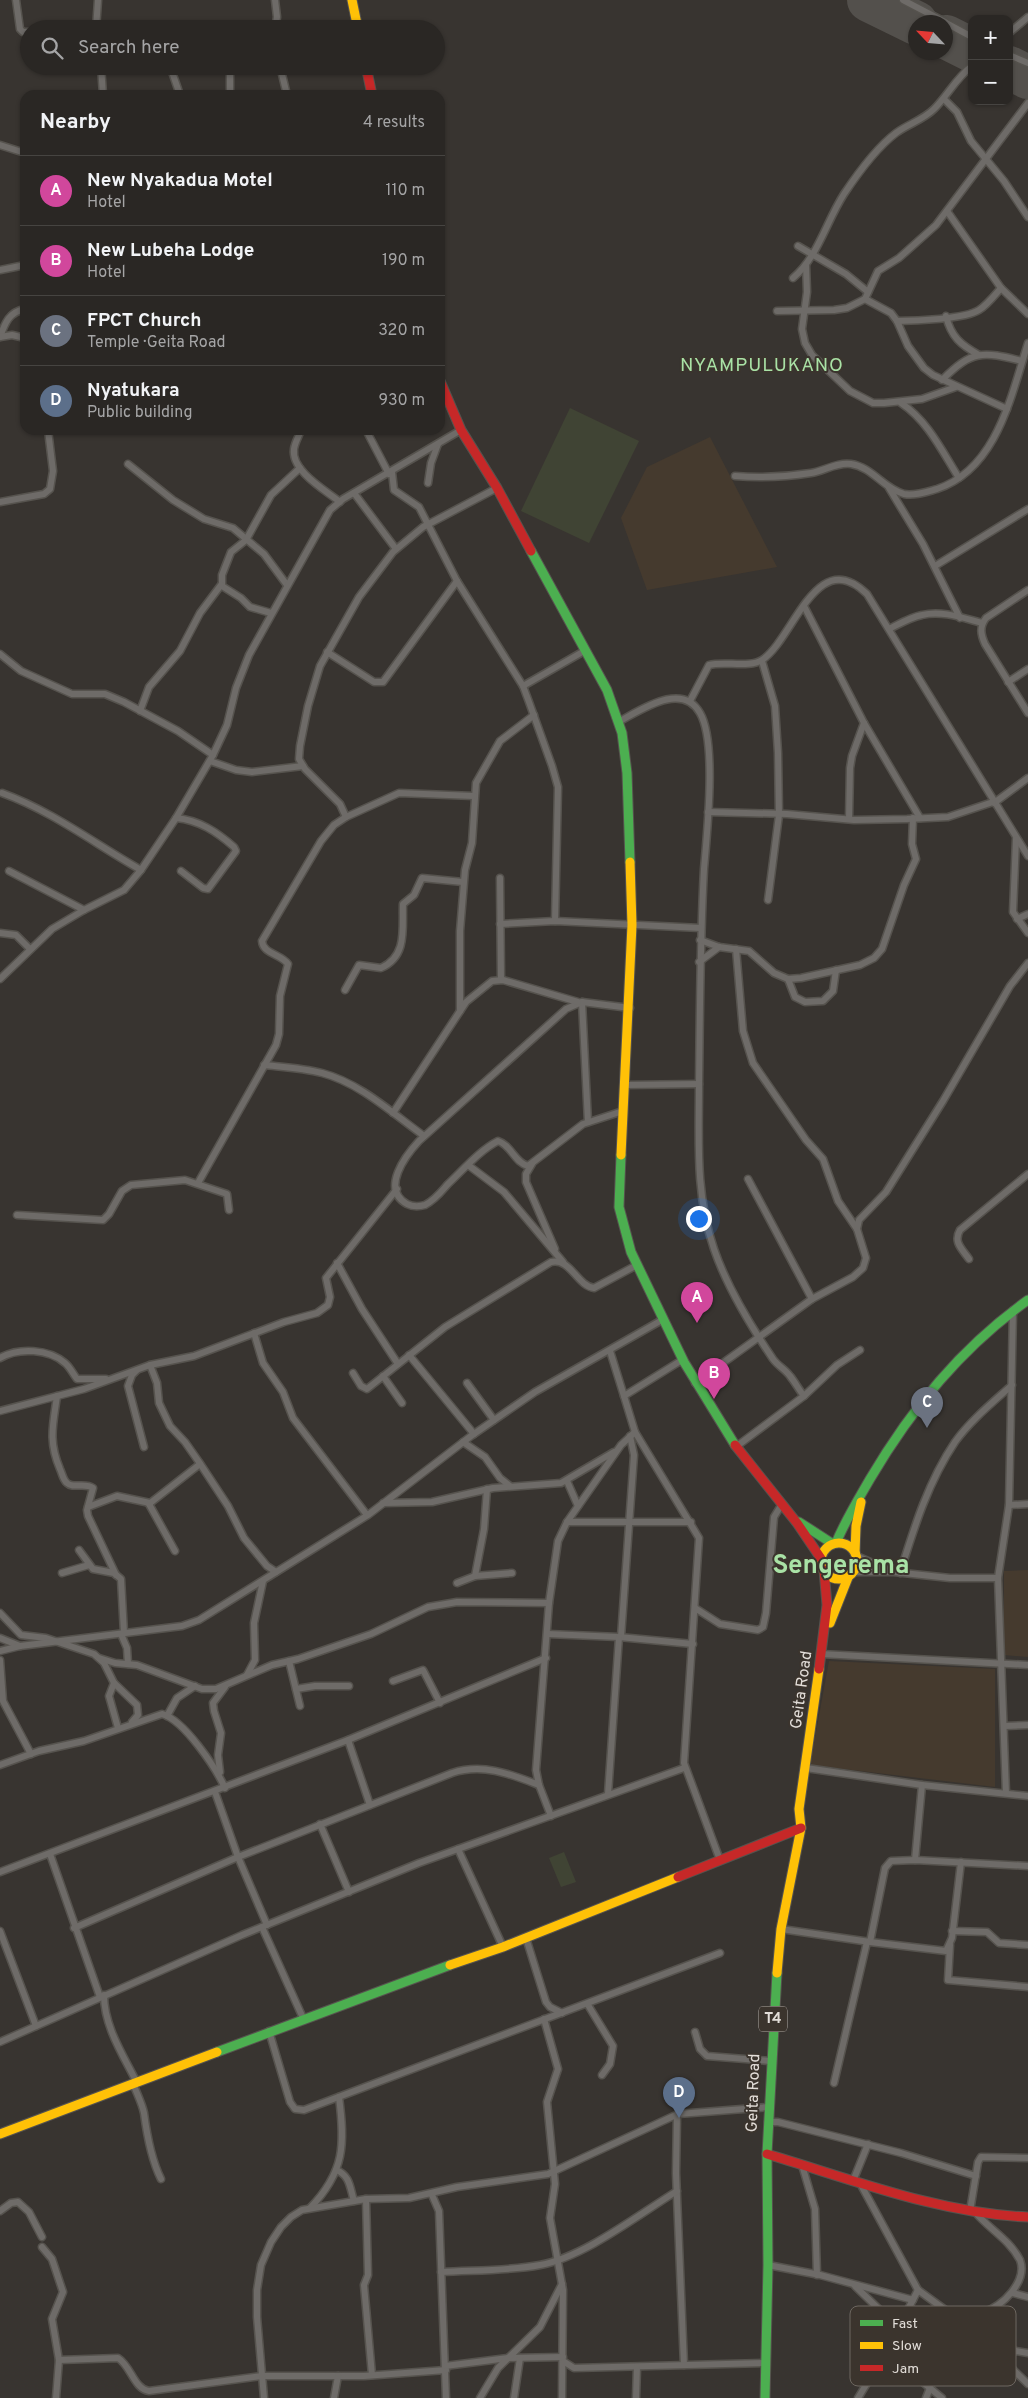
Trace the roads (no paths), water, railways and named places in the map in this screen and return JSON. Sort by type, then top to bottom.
[{"type":"main road","points":[[352,0],[356,20]]},
{"type":"main road","points":[[368,75],[371,90]]},
{"type":"main road","points":[[445,393],[461,430],[497,488],[607,690],[622,733],[627,774],[632,925],[630,1008],[619,1207],[625,1236],[662,1320],[695,1383],[737,1446],[794,1519],[822,1560]]},
{"type":"main road","name":"Geita Road","points":[[765,2398],[768,2265],[767,2154],[774,1997],[781,1928],[801,1828],[799,1810],[823,1643],[827,1605],[822,1560],[827,1548],[834,1544],[893,1438],[920,1402],[959,1356],[1013,1310],[1028,1300]]},
{"type":"main road","name":"Geita Road","points":[[823,1643],[836,1604],[857,1564],[856,1526],[863,1491]]},
{"type":"main road","points":[[794,1519],[834,1544],[847,1545],[856,1554]]},
{"type":"main road","points":[[824,1570],[836,1578],[851,1574]]},
{"type":"main road","points":[[0,2134],[303,2018],[503,1947],[801,1828]]},
{"type":"main road","points":[[767,2154],[857,2182],[973,2211],[995,2216],[1028,2217]]},
{"type":"street","points":[[16,0],[20,29]]},
{"type":"street","points":[[97,20],[98,0]]},
{"type":"street","points":[[275,0],[276,20]]},
{"type":"street","points":[[903,0],[930,15]]},
{"type":"street","points":[[1013,30],[1028,17]]},
{"type":"street","points":[[953,27],[968,35]]},
{"type":"street","points":[[1013,57],[1028,63]]},
{"type":"street","points":[[793,278],[806,266],[844,195],[880,147],[898,132],[927,114],[944,99],[960,75],[968,69]]},
{"type":"street","points":[[102,75],[103,90]]},
{"type":"street","points":[[173,75],[178,90]]},
{"type":"street","points":[[230,75],[230,90]]},
{"type":"street","points":[[282,75],[286,90]]},
{"type":"street","points":[[944,99],[957,112],[971,141],[1004,181],[1028,217]]},
{"type":"street","points":[[777,311],[847,308],[865,299],[878,271],[919,242],[947,211],[1028,102]]},
{"type":"street","points":[[0,145],[20,151]]},
{"type":"street","points":[[947,211],[1001,288],[1028,314]]},
{"type":"street","points":[[798,246],[846,274],[868,292]]},
{"type":"street","points":[[0,270],[20,266]]},
{"type":"street","points":[[806,266],[808,292],[802,329],[805,343],[812,355],[850,391],[873,403],[901,402],[933,396],[956,387]]},
{"type":"street","points":[[897,320],[971,314],[979,310],[1001,288]]},
{"type":"street","points":[[865,299],[891,313],[897,320],[908,346],[924,368],[956,387],[1007,409]]},
{"type":"street","points":[[0,337],[10,315],[20,310]]},
{"type":"street","points":[[946,316],[954,337],[961,345],[979,355]]},
{"type":"street","points":[[0,337],[12,335],[20,337]]},
{"type":"street","points":[[735,476],[780,477],[810,473],[841,464],[852,464],[871,473],[889,488],[904,494],[916,495],[946,486],[959,478],[986,450],[1007,409],[1028,343]]},
{"type":"street","points":[[942,380],[959,363],[979,355],[996,354],[1022,361]]},
{"type":"street","points":[[901,402],[932,433],[959,478]]},
{"type":"street","points":[[0,979],[52,929],[124,890],[141,870],[176,818],[212,758],[230,718],[240,678],[271,613],[323,520],[340,502],[461,430]]},
{"type":"street","points":[[0,502],[44,494],[50,488],[53,472],[49,435]]},
{"type":"street","points":[[300,435],[294,452],[300,468],[340,502]]},
{"type":"street","points":[[369,435],[390,473],[394,490],[419,506],[457,581],[523,686],[558,787],[555,920]]},
{"type":"street","points":[[428,483],[431,462],[438,444]]},
{"type":"street","points":[[128,464],[173,500],[208,521],[234,528],[264,554],[287,585]]},
{"type":"street","points":[[140,711],[149,687],[180,650],[200,613],[222,585],[222,574],[230,554],[246,540],[268,500],[300,468]]},
{"type":"street","points":[[346,817],[340,804],[303,766],[300,759],[300,746],[314,682],[327,652],[359,597],[396,549],[428,525],[497,488]]},
{"type":"street","points":[[889,488],[935,566],[960,618]]},
{"type":"street","points":[[354,493],[396,549]]},
{"type":"street","points":[[935,566],[1028,508]]},
{"type":"street","points":[[690,701],[709,665],[749,664],[762,661],[777,644],[813,593],[825,583],[837,580],[846,581],[859,587],[867,594],[1028,856]]},
{"type":"street","points":[[327,652],[374,682],[383,682],[457,581]]},
{"type":"street","points":[[222,585],[242,598],[250,608],[271,613]]},
{"type":"street","points":[[1028,590],[994,610],[982,623],[981,633],[985,644],[1028,713]]},
{"type":"street","points":[[700,940],[719,947],[749,951],[774,973],[788,979],[860,964],[874,958],[882,949],[904,885],[916,859],[912,844],[916,818],[864,723],[804,606]]},
{"type":"street","points":[[889,629],[921,615],[940,613],[982,623]]},
{"type":"street","points":[[523,686],[586,650]]},
{"type":"street","points":[[0,654],[21,671],[72,694],[104,694],[140,711],[178,731],[212,758],[236,770],[252,772],[303,766]]},
{"type":"street","points":[[762,661],[775,706],[779,814],[768,900]]},
{"type":"street","points":[[1008,682],[1028,669]]},
{"type":"street","points":[[618,722],[661,700],[675,698],[690,701],[700,712],[708,735],[708,812],[699,962],[700,1084],[698,1163],[706,1222],[723,1271],[746,1317],[772,1358],[791,1377],[804,1396]]},
{"type":"street","points":[[460,1011],[460,932],[463,882],[472,843],[476,783],[496,746],[506,735],[534,715]]},
{"type":"street","points":[[849,819],[850,768],[852,756],[864,723]]},
{"type":"street","points":[[708,812],[779,814],[849,819],[953,816],[994,802],[1028,778]]},
{"type":"street","points":[[2,793],[26,802],[65,823],[141,870]]},
{"type":"street","points":[[198,1183],[278,1039],[280,996],[288,964],[284,959],[265,949],[262,941],[321,841],[334,826],[346,817],[399,793],[474,796]]},
{"type":"street","points":[[176,818],[190,819],[210,828],[234,846],[236,851],[208,889],[202,888],[181,871]]},
{"type":"street","points":[[1016,838],[1013,912],[1028,933]]},
{"type":"street","points":[[9,871],[84,910]]},
{"type":"street","points":[[345,990],[359,965],[381,968],[396,955],[403,934],[403,904],[414,895],[422,878],[463,882]]},
{"type":"street","points":[[500,878],[501,979]]},
{"type":"street","points":[[1018,919],[1028,914]]},
{"type":"street","points":[[500,924],[555,920],[700,928]]},
{"type":"street","points":[[0,933],[16,935],[30,950]]},
{"type":"street","points":[[699,962],[719,947]]},
{"type":"street","points":[[695,1383],[812,1299],[852,1278],[863,1268],[866,1258],[857,1229],[838,1201],[823,1159],[806,1140],[753,1063],[743,1031],[736,949]]},
{"type":"street","points":[[857,1229],[862,1216],[886,1192],[943,1101],[1010,986],[1028,963]]},
{"type":"street","points":[[788,979],[795,997],[805,1002],[823,1001],[833,991],[836,970]]},
{"type":"street","points":[[392,1113],[460,1011],[472,996],[492,981],[501,979],[580,1002],[630,1008]]},
{"type":"street","points":[[580,1002],[588,1122]]},
{"type":"street","points":[[580,1002],[566,1009],[424,1136],[407,1154],[399,1168],[395,1183],[397,1189],[404,1202],[413,1207],[425,1205],[434,1199],[468,1165],[498,1141],[503,1142],[524,1166],[534,1162],[588,1122],[623,1111]]},
{"type":"street","points":[[264,1065],[312,1071],[330,1076],[358,1089],[424,1136]]},
{"type":"street","points":[[625,1085],[700,1084]]},
{"type":"street","points":[[534,1162],[526,1174],[526,1182],[557,1255]]},
{"type":"street","points":[[468,1165],[504,1192],[557,1255],[586,1285],[594,1288],[637,1265]]},
{"type":"street","points":[[969,1258],[958,1243],[957,1236],[960,1230],[1028,1174]]},
{"type":"street","points":[[748,1179],[812,1299]]},
{"type":"street","points":[[17,1215],[103,1220],[109,1214],[122,1191],[131,1185],[185,1180],[227,1194],[229,1210]]},
{"type":"street","points":[[0,1411],[57,1396],[150,1365],[194,1356],[324,1309],[330,1297],[325,1281],[337,1263],[397,1189]]},
{"type":"street","points":[[353,1373],[361,1386],[367,1389],[426,1340],[466,1312],[551,1262],[557,1261],[567,1266]]},
{"type":"street","points":[[337,1263],[362,1310],[398,1364]]},
{"type":"street","points":[[1006,1793],[998,1578],[1009,1505],[1013,1310]]},
{"type":"street","points":[[0,1651],[20,1646],[189,1624],[263,1581],[367,1515],[463,1442],[536,1392],[662,1320]]},
{"type":"street","points":[[254,1333],[263,1363],[283,1392],[293,1418],[367,1515]]},
{"type":"street","points":[[737,1446],[804,1396],[837,1365],[860,1350]]},
{"type":"street","points":[[608,1794],[634,1455],[632,1434],[624,1396],[610,1351]]},
{"type":"street","points":[[0,1358],[11,1353],[44,1352],[65,1363],[75,1378],[80,1380],[113,1378]]},
{"type":"street","points":[[409,1355],[474,1434]]},
{"type":"street","points":[[624,1396],[682,1360]]},
{"type":"street","points":[[150,1365],[157,1383],[159,1403],[170,1426],[187,1444],[228,1506],[244,1538],[267,1566],[276,1572]]},
{"type":"street","points":[[139,1369],[132,1375],[128,1386],[144,1448]]},
{"type":"street","points":[[383,1376],[402,1402]]},
{"type":"street","points":[[467,1384],[494,1420]]},
{"type":"street","points":[[897,1572],[936,1476],[955,1442],[975,1419],[1012,1385]]},
{"type":"street","points":[[57,1396],[52,1447],[66,1482],[70,1485],[89,1485],[93,1488],[88,1507],[88,1516],[116,1575],[122,1583],[122,1633],[127,1648],[128,1664]]},
{"type":"street","points":[[551,1816],[539,1785],[536,1770],[549,1603],[556,1549],[567,1522],[618,1450],[632,1434]]},
{"type":"street","points":[[632,1434],[691,1522],[700,1542],[684,1768],[720,1860]]},
{"type":"street","points":[[463,1442],[485,1457],[496,1473],[510,1486]]},
{"type":"street","points":[[383,1503],[438,1502],[490,1489],[566,1481],[618,1450]]},
{"type":"street","points":[[88,1507],[117,1496],[150,1503],[200,1464]]},
{"type":"street","points":[[475,1576],[490,1489],[496,1473]]},
{"type":"street","points":[[566,1481],[578,1506]]},
{"type":"street","points":[[150,1503],[175,1551]]},
{"type":"street","points":[[696,1608],[720,1624],[758,1630],[763,1627],[766,1614],[774,1517],[782,1504]]},
{"type":"street","points":[[1009,1505],[1028,1504]]},
{"type":"street","points":[[567,1522],[691,1522]]},
{"type":"street","points":[[79,1550],[89,1565],[95,1570],[116,1575]]},
{"type":"street","points":[[856,1554],[897,1572]]},
{"type":"street","points":[[62,1573],[89,1565]]},
{"type":"street","points":[[851,1574],[897,1572],[950,1578],[998,1578]]},
{"type":"street","points":[[457,1583],[475,1576],[512,1573]]},
{"type":"street","points":[[246,1676],[255,1656],[254,1622],[263,1581]]},
{"type":"street","points":[[0,1612],[21,1635],[57,1642],[89,1652],[100,1658],[137,1665],[209,1690],[225,1687],[262,1668],[371,1634],[428,1607],[457,1602],[549,1603]]},
{"type":"street","points":[[548,1634],[620,1637],[693,1644]]},
{"type":"street","points":[[0,1638],[20,1646]]},
{"type":"street","points":[[821,1654],[1028,1665]]},
{"type":"street","points":[[255,1656],[262,1668]]},
{"type":"street","points":[[100,1658],[114,1683],[138,1708],[138,1715],[132,1723]]},
{"type":"street","points":[[0,1872],[226,1788],[440,1703],[546,1658]]},
{"type":"street","points":[[0,1660],[3,1701],[31,1754]]},
{"type":"street","points":[[289,1661],[300,1706]]},
{"type":"street","points":[[393,1681],[424,1670],[440,1703]]},
{"type":"street","points":[[114,1683],[109,1696],[118,1728]]},
{"type":"street","points":[[167,1716],[177,1698],[195,1686]]},
{"type":"street","points":[[296,1689],[315,1686],[349,1686]]},
{"type":"street","points":[[220,1778],[218,1755],[221,1733],[213,1703],[225,1687]]},
{"type":"street","points":[[0,1765],[31,1754],[84,1741],[157,1714],[167,1716],[179,1725],[209,1759],[226,1788]]},
{"type":"street","points":[[1005,1726],[1028,1725]]},
{"type":"street","points":[[348,1740],[370,1804]]},
{"type":"street","points":[[74,1928],[238,1857],[452,1773],[473,1768],[514,1776],[539,1785]]},
{"type":"street","points":[[0,2042],[264,1926],[458,1849],[684,1768]]},
{"type":"street","points":[[806,1768],[922,1785],[1028,1796]]},
{"type":"street","points":[[915,1860],[922,1785]]},
{"type":"street","points":[[215,1792],[264,1926],[303,2018]]},
{"type":"street","points":[[320,1824],[349,1892]]},
{"type":"street","points":[[458,1849],[503,1947]]},
{"type":"street","points":[[50,1854],[74,1928],[102,1996],[116,2043],[135,2082],[144,2110],[145,2128],[153,2154],[153,2163],[162,2179]]},
{"type":"street","points":[[834,2083],[887,1865],[898,1859],[1028,1866]]},
{"type":"street","points":[[961,1862],[950,1944],[948,1980],[1028,1987]]},
{"type":"street","points":[[781,1928],[868,1942],[942,1951],[946,1951],[950,1944]]},
{"type":"street","points":[[0,1931],[36,2026]]},
{"type":"street","points":[[952,1931],[987,1932],[999,1942],[1028,1945]]},
{"type":"street","points":[[526,1938],[548,2006],[547,2018],[558,2069],[547,2100],[555,2184],[550,2218],[562,2283],[562,2398]]},
{"type":"street","points":[[269,2031],[290,2102],[295,2109],[304,2110],[562,2012],[588,2005],[720,1953]]},
{"type":"street","points":[[588,2005],[613,2046],[610,2064],[602,2075]]},
{"type":"street","points":[[548,2006],[562,2012]]},
{"type":"street","points":[[695,2032],[700,2050],[706,2056],[770,2061]]},
{"type":"street","points":[[310,2208],[322,2195],[336,2170],[344,2132],[339,2097]]},
{"type":"street","points":[[264,2398],[257,2299],[261,2265],[271,2242],[281,2227],[291,2217],[310,2208],[366,2199],[404,2199],[432,2195],[457,2188],[553,2172],[677,2114],[769,2107]]},
{"type":"street","points":[[677,2114],[677,2191],[684,2365]]},
{"type":"street","points":[[768,2122],[778,2122],[868,2144],[976,2176]]},
{"type":"street","points":[[868,2144],[857,2182],[918,2290],[940,2306]]},
{"type":"street","points":[[994,2306],[1013,2293],[1021,2273],[1021,2262],[1000,2234],[986,2225],[973,2211],[978,2162],[983,2156],[1028,2158]]},
{"type":"street","points":[[802,2165],[816,2209],[817,2275]]},
{"type":"street","points":[[336,2170],[342,2172],[348,2178],[354,2201]]},
{"type":"street","points":[[441,2272],[540,2265],[559,2260],[589,2246],[677,2191]]},
{"type":"street","points":[[432,2195],[439,2211],[446,2398]]},
{"type":"street","points":[[366,2199],[368,2275],[364,2285],[372,2375]]},
{"type":"street","points":[[0,2211],[11,2202],[18,2202],[29,2212],[42,2237]]},
{"type":"street","points":[[42,2247],[52,2259],[64,2292],[52,2319],[59,2360],[56,2398]]},
{"type":"street","points":[[768,2265],[817,2275],[913,2300]]},
{"type":"street","points":[[480,2398],[498,2368],[540,2327],[562,2283]]},
{"type":"street","points":[[854,2285],[876,2306]]},
{"type":"street","points":[[910,2306],[918,2290]]},
{"type":"street","points":[[1013,2293],[1028,2297]]},
{"type":"street","points":[[59,2360],[118,2358],[123,2362],[141,2388],[148,2391],[262,2376],[372,2375],[445,2368],[508,2358],[563,2359],[574,2368],[766,2363]]},
{"type":"street","points":[[514,2398],[520,2358]]},
{"type":"street","points":[[636,2398],[637,2367]]},
{"type":"street","points":[[1016,2372],[1028,2384]]},
{"type":"street","points":[[334,2398],[338,2376]]},
{"type":"street","points":[[858,2398],[865,2386]]},
{"type":"street","points":[[928,2386],[942,2398]]},
{"type":"street","points":[[926,2398],[930,2388]]},
{"type":"place","name":"New Nyakadua Motel","points":[[697,1323]]},
{"type":"place","name":"New Lubeha Lodge","points":[[714,1399]]},
{"type":"place","name":"FPCT Church","points":[[927,1428]]},
{"type":"place","name":"Nyatukara","points":[[679,2118]]},
{"type":"district","name":"NYAMPULUKANO","points":[[762,366]]},
{"type":"district","name":"Sengerema","points":[[841,1566]]}]
